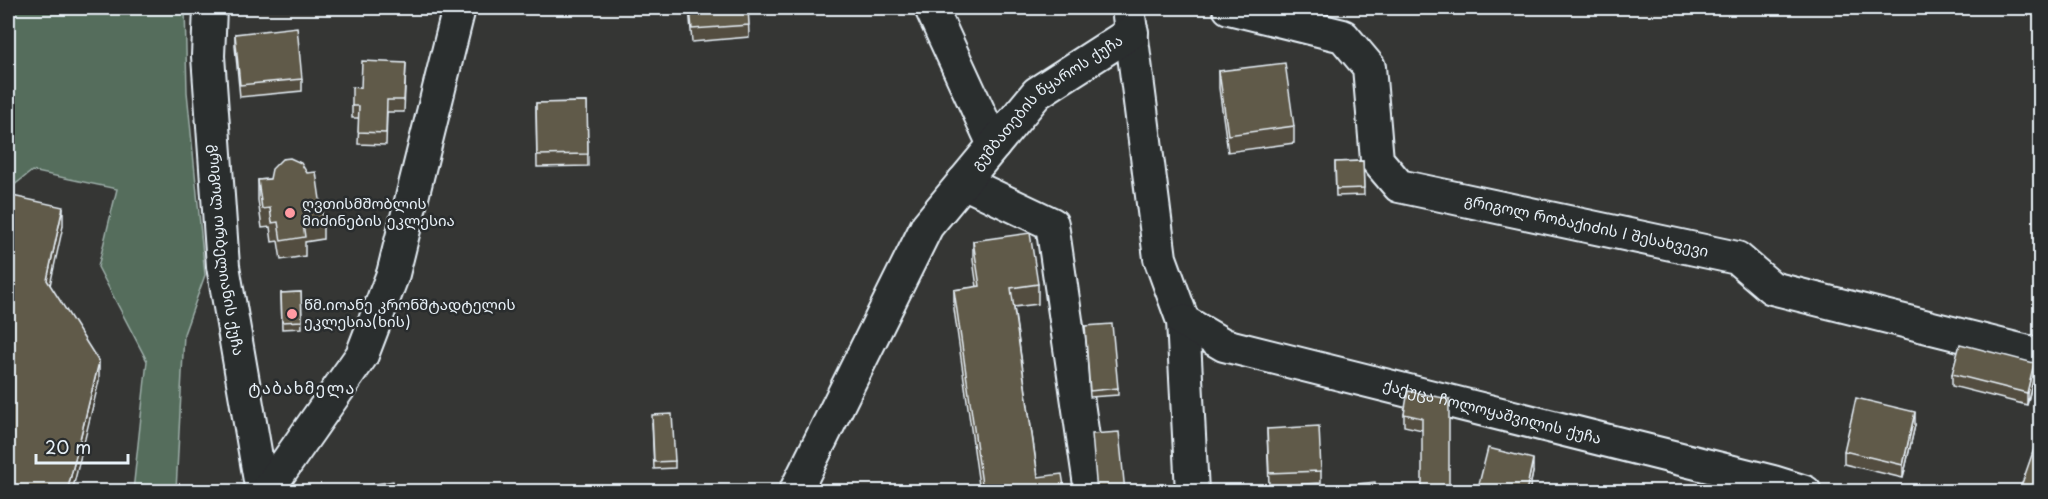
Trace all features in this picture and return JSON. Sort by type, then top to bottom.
[{"type":"street","name":"გრიგოლ ორბელიანის ქუჩა","points":[[210,8],[208,56],[223,266],[264,492]]},
{"type":"street","points":[[264,492],[362,355],[393,273],[459,8]]},
{"type":"street","points":[[931,8],[994,145]]},
{"type":"street","name":"გრიგოლ რობაქიძის I შესახვევი","points":[[1229,8],[1343,36],[1369,67],[1377,160],[1399,186],[1737,258],[1772,288],[2040,355]]},
{"type":"street","name":"გუმბათების წყაროს ქუჩა","points":[[795,492],[927,226],[1037,93],[1130,20]]},
{"type":"street","name":"გუმბათების წყაროს ქუჩა","points":[[1130,20],[1160,258],[1183,321],[1192,492]]},
{"type":"street","points":[[963,182],[1052,224],[1091,492]]},
{"type":"street","name":"ქაქუცა ჩოლოყაშვილის ქუჩა","points":[[1183,321],[1224,345],[1773,487],[1805,492]]},
{"type":"green space","points":[[8,8],[185,8],[187,92],[205,275],[184,334],[176,491],[133,491],[147,361],[98,267],[117,189],[32,171],[8,190]]},
{"type":"building","points":[[690,8],[748,8],[749,25],[692,29]]},
{"type":"building","points":[[297,27],[302,79],[240,85],[235,34]]},
{"type":"building","points":[[362,61],[406,63],[404,100],[387,100],[386,133],[358,132],[359,106],[352,106],[352,87],[361,88]]},
{"type":"building","points":[[1285,63],[1294,126],[1228,135],[1219,71]]},
{"type":"building","points":[[587,102],[588,154],[537,155],[536,103]]},
{"type":"building","name":"ღვთისმშობლის მიძინების ეკლესია","points":[[290,158],[301,163],[307,173],[316,172],[323,220],[303,223],[305,237],[281,241],[278,222],[272,223],[270,208],[262,209],[258,180],[270,179],[272,169],[282,159]]},
{"type":"building","points":[[1363,161],[1364,188],[1336,189],[1335,162]]},
{"type":"building","points":[[8,195],[63,207],[47,280],[99,362],[67,492],[8,492]]},
{"type":"building","points":[[1030,233],[1038,284],[1011,288],[1038,477],[1062,474],[1065,492],[1005,492],[1005,488],[983,491],[954,290],[980,286],[973,241]]},
{"type":"building","name":"წმ.იოანე კრონშტადტელის ეკლესია(ხის)","points":[[301,292],[302,321],[282,322],[281,293]]},
{"type":"building","points":[[1112,324],[1118,388],[1090,391],[1085,326]]},
{"type":"building","points":[[1960,344],[2034,363],[2027,393],[1952,374]]},
{"type":"building","points":[[1408,391],[1449,399],[1449,492],[1422,492],[1422,418],[1404,414]]},
{"type":"building","points":[[1856,398],[1915,412],[1903,465],[1844,451]]},
{"type":"building","points":[[672,414],[675,461],[654,462],[652,415]]},
{"type":"building","points":[[1319,426],[1321,471],[1269,473],[1267,429]]},
{"type":"building","points":[[1119,432],[1125,492],[1097,492],[1092,434]]},
{"type":"building","points":[[1488,448],[1533,459],[1526,492],[1494,492],[1478,488]]},
{"type":"building","points":[[2034,449],[2040,451],[2040,492],[2019,492]]},
{"type":"building","points":[[393,481],[395,492],[340,492],[340,490]]},
{"type":"building","points":[[1375,482],[1376,492],[1329,492],[1329,487]]},
{"type":"place","name":"ღვთისმშობლის მიძინების ეკლესია","points":[[290,213]]},
{"type":"place","name":"წმ.იოანე კრონშტადტელის ეკლესია(ხის)","points":[[292,314]]},
{"type":"district","name":"ტაბახმელა","points":[[302,388]]}]
